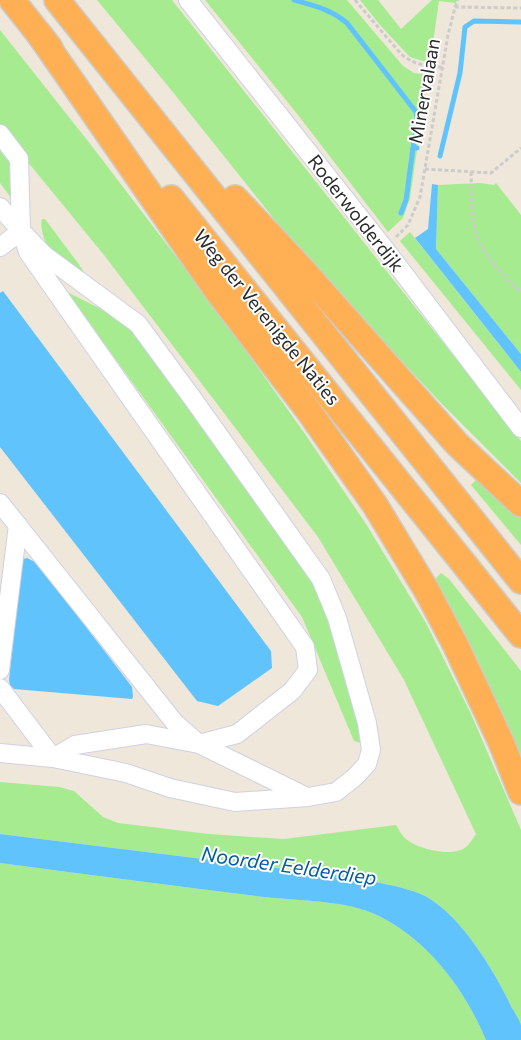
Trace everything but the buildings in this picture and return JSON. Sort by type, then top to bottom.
[{"type":"highway","name":"Weg der Verenigde Naties","points":[[12,0],[521,635]]},
{"type":"highway","name":"Weg der Verenigde Naties","points":[[57,0],[521,581]]},
{"type":"highway","points":[[39,34],[217,291],[308,410],[375,505],[427,591],[456,646],[501,742],[521,792]]},
{"type":"highway","points":[[113,69],[301,268],[457,444],[521,504]]},
{"type":"street","name":"Roderwolderdijk","points":[[188,0],[388,253],[521,428]]},
{"type":"street","points":[[0,134],[20,159],[21,231],[28,252],[305,648],[308,670],[292,691],[237,734],[199,744]]},
{"type":"street","points":[[0,207],[44,255],[138,324],[321,579],[337,618],[367,723],[372,750],[367,764],[355,777],[336,792],[308,797],[236,802],[170,788],[126,774],[53,758],[0,753]]},
{"type":"street","points":[[0,247],[21,231]]},
{"type":"street","points":[[7,514],[175,723],[199,744]]},
{"type":"street","points":[[0,670],[7,514]]},
{"type":"street","points":[[0,688],[53,758]]},
{"type":"street","points":[[53,758],[75,745],[146,734],[199,744],[308,797]]},
{"type":"path","points":[[355,0],[400,54],[425,66],[442,67]]},
{"type":"path","name":"Minervalaan","points":[[395,237],[408,225],[417,207],[448,35],[458,0]]},
{"type":"path","points":[[456,7],[521,8]]},
{"type":"path","points":[[425,169],[491,173],[521,148]]},
{"type":"path","points":[[471,172],[472,215],[479,243],[506,280],[521,292]]},
{"type":"green space","points":[[97,0],[172,0],[521,441],[521,483],[441,403],[302,254]]},
{"type":"green space","points":[[205,0],[347,0],[403,66],[414,73],[430,75],[426,88],[410,198],[403,218],[388,232],[298,115]]},
{"type":"green space","points":[[360,0],[378,0],[401,29],[432,0],[457,0],[456,3],[439,1],[430,63],[410,57]]},
{"type":"green space","points":[[0,30],[91,145],[219,313],[366,524],[426,623],[471,714],[521,830],[521,1026],[504,991],[469,937],[442,908],[419,893],[386,884],[342,876],[0,834],[0,782],[59,787],[74,791],[103,817],[118,823],[209,834],[284,839],[396,825],[402,835],[417,846],[435,851],[453,852],[466,847],[476,834],[404,680],[318,537],[104,255],[0,128]]},
{"type":"green space","points":[[0,151],[10,163],[18,207],[0,183]]},
{"type":"green space","points":[[480,183],[494,185],[496,183],[521,215],[521,354],[436,249],[438,185]]},
{"type":"green space","points":[[42,219],[45,219],[83,270],[82,272],[80,273],[67,264],[51,250],[44,238],[41,226]]},
{"type":"green space","points":[[410,232],[521,372],[521,390],[400,241]]},
{"type":"green space","points":[[67,292],[129,323],[297,552],[329,618],[366,744],[354,741],[302,617]]},
{"type":"green space","points":[[481,475],[521,512],[521,545],[471,485]]},
{"type":"green space","points":[[441,573],[449,579],[521,671],[521,764],[498,704],[434,580]]},
{"type":"green space","points":[[0,863],[264,897],[323,902],[366,911],[397,926],[429,953],[456,985],[486,1040],[0,1040]]},
{"type":"water","points":[[432,184],[438,185],[436,249],[521,354],[521,372],[415,238],[428,229]]},
{"type":"water","points":[[3,291],[271,651],[272,668],[218,706],[197,701],[0,447],[0,293]]},
{"type":"water","points":[[27,558],[37,563],[132,687],[132,699],[14,689],[10,685],[21,563],[23,559]]},
{"type":"water","points":[[0,834],[342,876],[419,893],[440,906],[453,918],[476,946],[487,962],[521,1025],[521,1040],[486,1040],[467,1003],[443,969],[414,939],[397,926],[379,916],[338,904],[264,897],[0,863]]},
{"type":"waterway","points":[[294,0],[328,11],[347,23],[416,112],[417,119],[413,148],[417,148]]},
{"type":"waterway","points":[[440,156],[460,73],[465,27],[474,21],[521,22]]},
{"type":"waterway","points":[[401,213],[406,200],[413,148]]},
{"type":"water label","name":"Noorder Eelderdiep","points":[[289,866]]}]
